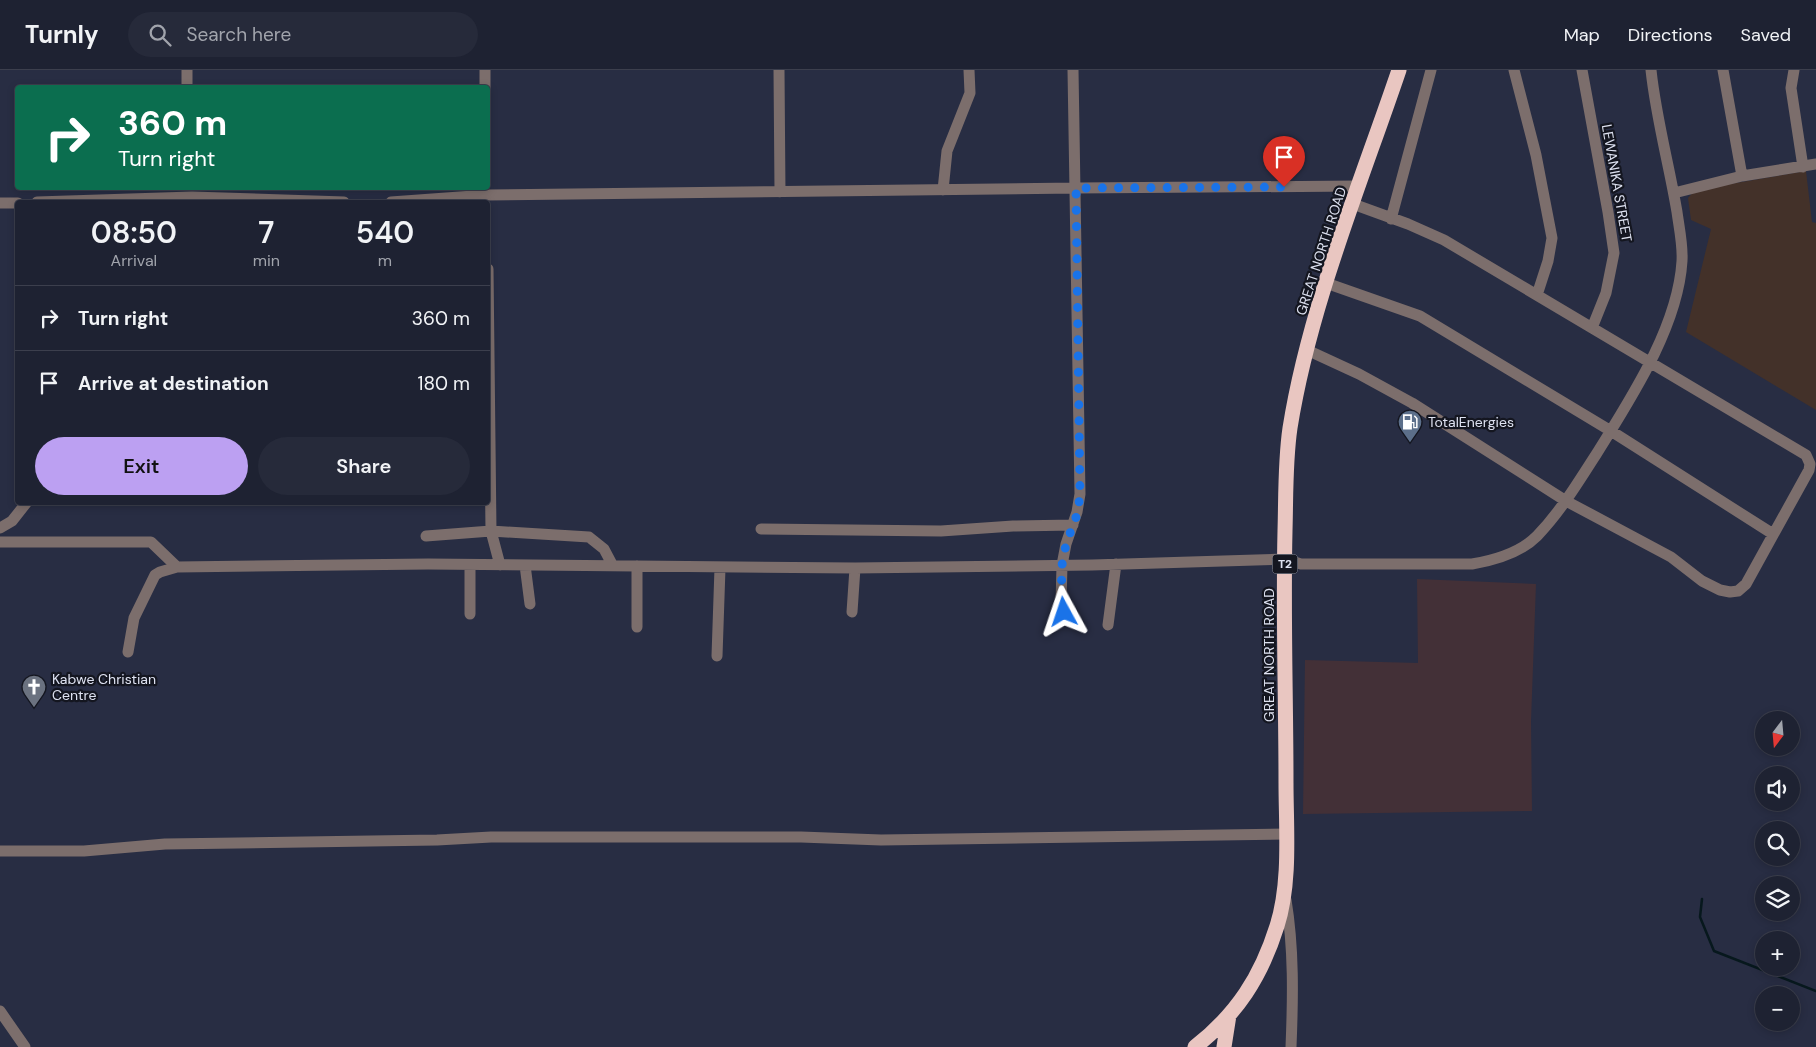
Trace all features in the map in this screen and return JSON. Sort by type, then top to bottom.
[{"type":"highway","name":"GREAT NORTH ROAD","points":[[1195,1047],[1208,1037],[1243,998],[1258,974],[1278,924],[1284,891],[1286,834],[1285,559],[1289,431],[1298,383],[1326,283],[1399,70]]},
{"type":"highway","points":[[1224,1047],[1228,1014]]},
{"type":"street","points":[[187,70],[187,85]]},
{"type":"street","points":[[485,70],[485,85]]},
{"type":"street","points":[[779,70],[780,192]]},
{"type":"street","points":[[943,190],[947,151],[970,93],[969,70]]},
{"type":"street","points":[[1064,612],[1061,604],[1062,565],[1066,544],[1078,512],[1080,494],[1074,70]]},
{"type":"street","points":[[1390,218],[1432,70]]},
{"type":"street","points":[[1514,70],[1536,155],[1552,238],[1548,260],[1537,295]]},
{"type":"street","name":"LEWANIKA STREET","points":[[1582,70],[1614,253],[1606,292],[1592,328]]},
{"type":"street","points":[[128,652],[134,618],[155,575],[177,567],[525,565],[855,568],[1285,559],[1301,564],[1465,564],[1492,561],[1514,552],[1536,536],[1566,501],[1610,431],[1649,363],[1662,338],[1676,298],[1682,260],[1674,193],[1653,91],[1651,70]]},
{"type":"street","points":[[1723,70],[1742,176]]},
{"type":"street","points":[[1794,70],[1791,88],[1803,167]]},
{"type":"street","points":[[1674,193],[1742,176],[1816,164]]},
{"type":"street","points":[[418,200],[487,195],[1359,186]]},
{"type":"street","points":[[68,200],[192,192],[314,200]]},
{"type":"street","points":[[0,204],[15,203]]},
{"type":"street","points":[[1307,350],[1359,374],[1412,403],[1566,501],[1671,557],[1702,581],[1720,590],[1738,591],[1746,584],[1809,470],[1809,460],[1798,451],[1444,240],[1353,204]]},
{"type":"street","points":[[1326,283],[1420,316],[1610,431],[1773,534]]},
{"type":"street","points":[[490,444],[491,531],[500,565]]},
{"type":"street","points":[[0,528],[12,521],[25,505]]},
{"type":"street","points":[[761,529],[941,531],[1013,526],[1073,525]]},
{"type":"street","points":[[426,536],[491,531],[589,537],[604,549],[613,566]]},
{"type":"street","points":[[0,542],[151,542],[177,567]]},
{"type":"street","points":[[1108,625],[1116,564]]},
{"type":"street","points":[[470,565],[470,614]]},
{"type":"street","points":[[525,565],[530,604]]},
{"type":"street","points":[[637,566],[637,627]]},
{"type":"street","points":[[717,656],[720,568]]},
{"type":"street","points":[[852,612],[855,568]]},
{"type":"street","points":[[0,852],[84,851],[166,844],[437,840],[491,837],[801,837],[881,840],[1286,834]]},
{"type":"street","points":[[1284,891],[1292,932],[1291,1047]]},
{"type":"street","points":[[0,1011],[25,1047]]},
{"type":"shaded area","points":[[1806,171],[1812,222],[1816,223],[1816,410],[1686,332],[1711,229],[1691,220],[1688,198],[1695,190]]},
{"type":"shaded area","points":[[1417,579],[1536,584],[1531,721],[1532,811],[1303,814],[1305,660],[1418,663]]},
{"type":"waterway","points":[[1702,899],[1700,917],[1714,951],[1816,991]]},
{"type":"place","name":"TotalEnergies","points":[[1410,443]]},
{"type":"place","name":"Kabwe Christian Centre","points":[[34,708]]},
{"type":"route","points":[[1064,612],[1061,604],[1062,565],[1068,535],[1078,512],[1080,494],[1076,188],[1284,187]]}]
